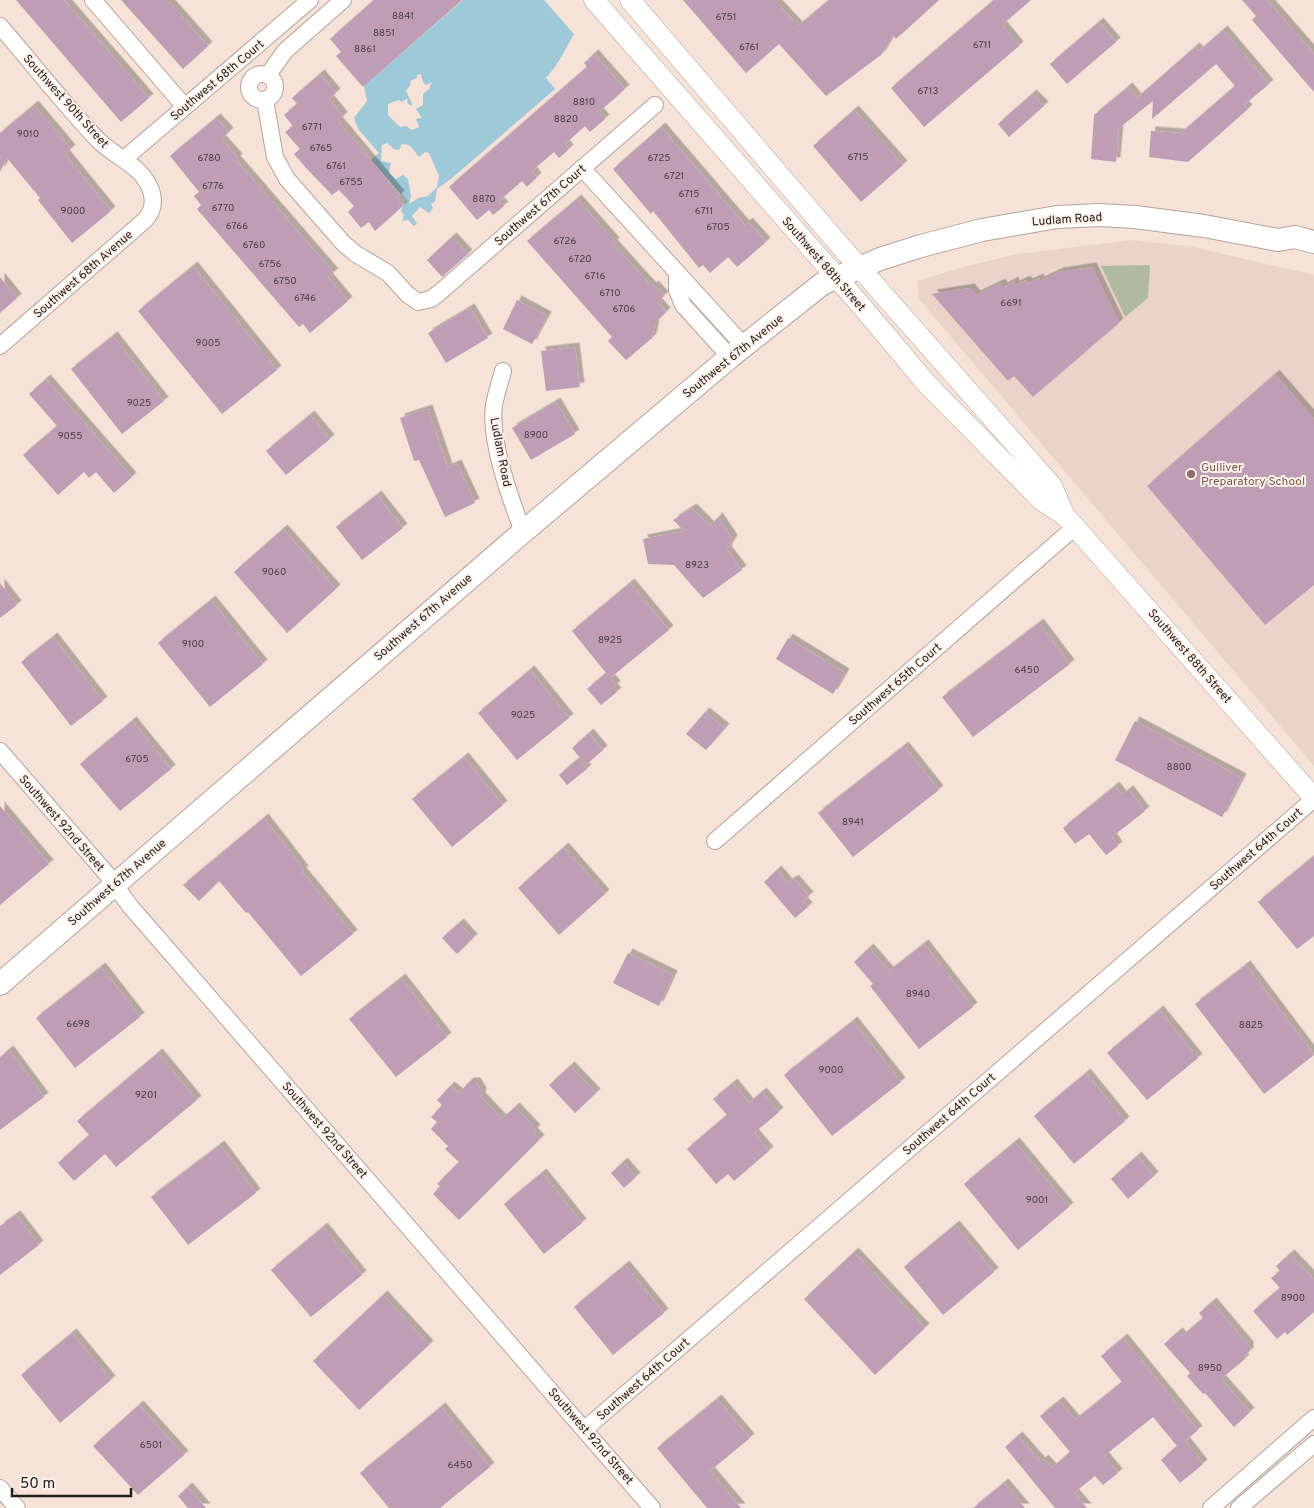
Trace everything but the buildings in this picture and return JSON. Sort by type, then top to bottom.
[{"type":"main road","name":"Ludlam Road","points":[[859,267],[940,241],[1008,225],[1057,217],[1099,215],[1152,218],[1278,240],[1295,238],[1314,242]]},
{"type":"main road","name":"Ludlam Road","points":[[1278,240],[1293,251],[1314,256]]},
{"type":"main road","name":"Southwest 67th Avenue","points":[[0,984],[523,532],[737,352],[814,289],[859,267]]},
{"type":"street","points":[[93,0],[185,107]]},
{"type":"street","name":"Southwest 68th Court","points":[[124,159],[310,0]]},
{"type":"street","points":[[268,75],[285,51],[343,0]]},
{"type":"street","name":"Southwest 88th Street","points":[[594,0],[951,409],[1041,500],[1070,521],[1314,798]]},
{"type":"street","name":"Southwest 88th Street","points":[[630,0],[859,267],[1052,486],[1070,521]]},
{"type":"street","name":"Southwest 90th Street","points":[[0,26],[98,140],[139,172],[153,195]]},
{"type":"street","points":[[640,52],[663,38]]},
{"type":"street","points":[[226,73],[233,81],[249,88],[253,96],[265,100],[272,96],[276,89],[274,81],[268,75],[255,76],[249,88]]},
{"type":"street","name":"Southwest 67th Court","points":[[265,100],[275,157],[287,179],[344,244],[356,254],[388,272],[413,300],[424,302],[439,293],[655,104]]},
{"type":"street","points":[[582,168],[677,275],[677,290],[683,305],[737,352]]},
{"type":"street","name":"Southwest 68th Avenue","points":[[0,346],[145,220],[151,214],[153,195]]},
{"type":"street","name":"Ludlam Road","points":[[503,371],[494,404],[494,425],[510,496],[523,532]]},
{"type":"street","name":"Southwest 65th Court","points":[[715,841],[1070,521]]},
{"type":"street","name":"Southwest 92nd Street","points":[[0,751],[115,885],[130,906],[652,1508]]},
{"type":"street","name":"Southwest 64th Court","points":[[585,1429],[1314,798]]},
{"type":"street","points":[[1211,1508],[1314,1418]]},
{"type":"street","points":[[1239,1508],[1314,1444]]},
{"type":"street","points":[[0,1488],[17,1508]]},
{"type":"shaded area","name":"Gulliver Preparatory School","points":[[1134,240],[1193,247],[1314,275],[1314,766],[919,299],[917,281],[964,267],[1017,254]]},
{"type":"green space","points":[[1150,265],[1148,298],[1125,317],[1101,266]]},
{"type":"water","points":[[463,0],[544,0],[574,34],[558,63],[546,78],[555,89],[437,189],[435,201],[431,204],[433,208],[429,213],[420,207],[412,216],[417,224],[414,226],[408,220],[402,221],[404,215],[401,211],[406,200],[371,160],[379,153],[358,129],[354,118],[367,101],[364,86]],"holes":[[[421,74],[426,85],[432,82],[429,89],[423,94],[423,105],[416,109],[422,118],[416,119],[419,127],[412,130],[406,126],[400,127],[388,115],[388,104],[399,100],[402,102],[407,98],[408,104],[413,106],[406,91],[411,84],[410,81]],[[387,143],[394,149],[399,150],[402,144],[408,145],[419,157],[425,152],[429,153],[439,176],[437,187],[428,196],[418,198],[409,204],[411,196],[408,179],[403,175],[396,179],[389,173],[391,163],[381,161],[382,145]]]},
{"type":"place","name":"Gulliver Preparatory School","points":[[1191,474]]}]
